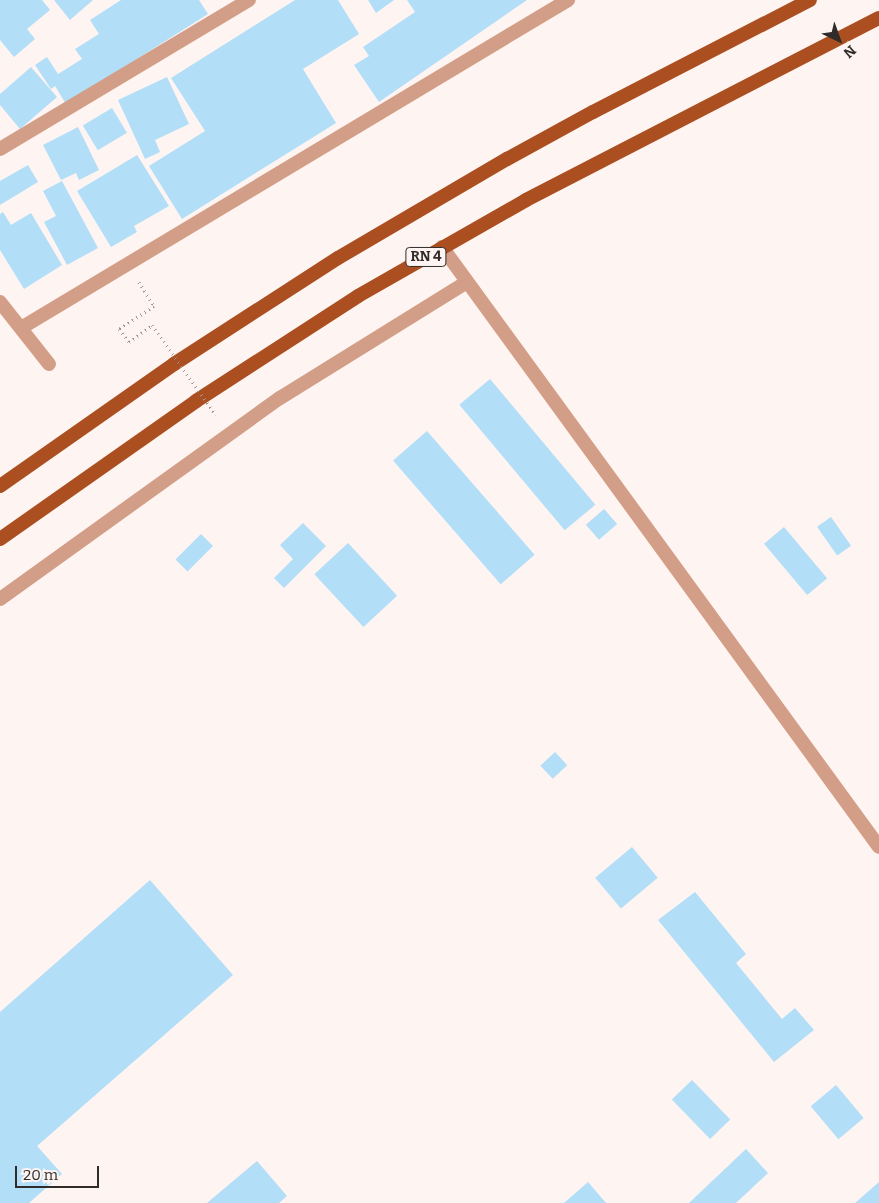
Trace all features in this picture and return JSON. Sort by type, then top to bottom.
[{"type":"main road","points":[[0,486],[174,364],[347,253],[576,121],[810,0]]},
{"type":"main road","name":"RN 4","points":[[0,539],[116,455],[228,379],[350,301],[442,247],[612,155],[879,18]]},
{"type":"street","points":[[0,149],[249,0]]},
{"type":"street","points":[[21,328],[568,0]]},
{"type":"street","points":[[442,247],[879,847]]},
{"type":"street","points":[[0,599],[280,398],[467,282]]},
{"type":"street","points":[[0,302],[49,364]]},
{"type":"path","points":[[128,264],[154,306],[119,329],[129,342],[152,325],[216,415]]},
{"type":"building","points":[[0,0],[42,0],[50,10],[27,29],[35,39],[14,57],[0,40]]},
{"type":"building","points":[[54,0],[93,0],[70,20]]},
{"type":"building","points":[[121,0],[199,0],[208,14],[66,104],[55,86],[51,89],[35,65],[47,57],[58,74],[82,59],[75,49],[99,34],[90,20]]},
{"type":"building","points":[[295,0],[338,0],[359,34],[303,69],[336,123],[182,219],[149,166],[205,131],[171,78]]},
{"type":"building","points":[[368,0],[394,0],[376,13]]},
{"type":"building","points":[[407,0],[527,0],[379,102],[354,65],[369,56],[363,47],[415,12]]},
{"type":"building","points":[[31,67],[57,97],[20,129],[0,105],[0,94]]},
{"type":"building","points":[[167,77],[189,124],[155,140],[160,152],[145,159],[118,100]]},
{"type":"building","points":[[112,108],[127,133],[98,150],[83,126]]},
{"type":"building","points":[[78,127],[99,170],[79,180],[76,173],[61,180],[43,145]]},
{"type":"building","points":[[137,155],[169,206],[134,226],[137,232],[111,247],[77,191]]},
{"type":"building","points":[[28,165],[38,182],[0,205],[0,181]]},
{"type":"building","points":[[62,181],[98,248],[67,265],[44,222],[56,216],[43,191]]},
{"type":"building","points":[[3,212],[11,225],[31,213],[62,265],[24,289],[0,250],[0,214]]},
{"type":"building","points":[[490,379],[595,505],[565,530],[459,405]]},
{"type":"building","points":[[427,431],[535,555],[501,584],[393,461]]},
{"type":"building","points":[[604,509],[617,524],[599,540],[586,525]]},
{"type":"building","points":[[831,517],[851,546],[837,555],[817,527]]},
{"type":"building","points":[[303,523],[326,546],[284,588],[274,578],[293,559],[280,545]]},
{"type":"building","points":[[784,527],[827,578],[807,595],[764,544]]},
{"type":"building","points":[[201,534],[213,546],[188,571],[176,559]]},
{"type":"building","points":[[348,543],[397,596],[363,627],[314,574]]},
{"type":"building","points":[[555,752],[567,765],[553,779],[540,766]]},
{"type":"building","points":[[632,847],[658,878],[621,908],[595,878]]},
{"type":"building","points":[[150,880],[233,975],[37,1146],[62,1174],[29,1203],[0,1203],[0,1012]]},
{"type":"building","points":[[695,892],[746,954],[736,963],[782,1019],[795,1008],[814,1030],[774,1062],[658,920]]},
{"type":"building","points":[[692,1080],[730,1120],[710,1139],[672,1099]]},
{"type":"building","points":[[836,1085],[864,1118],[838,1139],[811,1106]]},
{"type":"building","points":[[746,1149],[768,1173],[736,1203],[689,1203]]},
{"type":"building","points":[[257,1161],[287,1196],[279,1203],[207,1203]]},
{"type":"building","points":[[588,1182],[606,1203],[564,1203]]},
{"type":"building","points":[[879,1182],[879,1203],[855,1203]]}]
